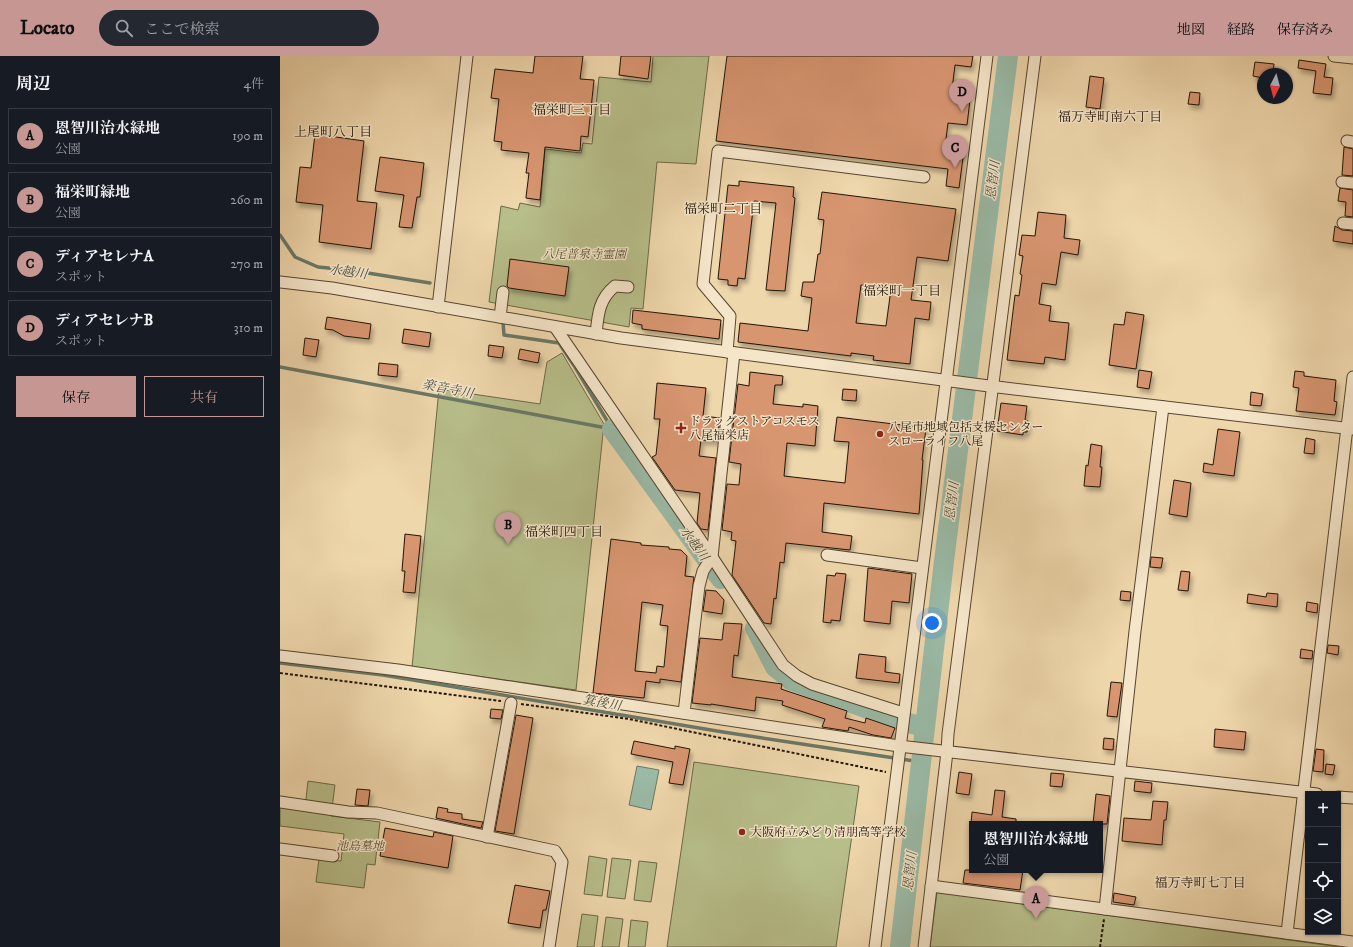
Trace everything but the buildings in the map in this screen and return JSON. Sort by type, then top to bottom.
[{"type":"street","points":[[438,307],[467,56]]},
{"type":"street","points":[[875,947],[896,774],[903,746],[902,728],[922,568],[950,381],[987,56]]},
{"type":"street","points":[[924,947],[945,752],[991,386],[1035,56]]},
{"type":"street","points":[[1334,56],[1353,58]]},
{"type":"street","points":[[684,713],[699,586],[703,571],[711,558],[731,352],[730,316],[703,284],[718,151],[924,177]]},
{"type":"street","points":[[280,282],[332,288],[596,334],[950,381],[1350,428]]},
{"type":"street","points":[[596,334],[598,312],[607,292],[615,286],[628,286]]},
{"type":"street","points":[[500,318],[503,292]]},
{"type":"street","points":[[555,327],[783,665],[797,676],[812,684],[904,714]]},
{"type":"street","points":[[1287,933],[1350,428],[1353,377]]},
{"type":"street","points":[[1105,910],[1135,631],[1163,407]]},
{"type":"street","points":[[827,555],[922,568]]},
{"type":"street","points":[[280,656],[398,670],[945,752],[1304,792]]},
{"type":"street","points":[[487,837],[511,703]]},
{"type":"street","points":[[1341,797],[1353,798]]},
{"type":"street","points":[[280,802],[348,812],[376,813],[554,851],[562,862],[549,947]]},
{"type":"street","points":[[280,849],[333,856]]},
{"type":"street","points":[[931,886],[1353,942]]},
{"type":"path","points":[[280,674],[629,719],[896,774]]},
{"type":"path","points":[[1100,947],[1105,910]]},
{"type":"green space","name":"八尾普泉寺霊園","points":[[653,56],[709,56],[696,164],[657,162],[643,309],[631,308],[629,327],[489,302],[501,206],[518,210],[520,203],[540,207],[545,149],[581,153],[583,143],[592,144],[599,77],[651,82]]},
{"type":"green space","points":[[562,353],[604,424],[576,690],[412,667],[439,389],[540,404],[547,362]]},
{"type":"green space","points":[[694,762],[859,786],[836,947],[667,947]]},
{"type":"green space","name":"池島墓地","points":[[308,781],[335,785],[331,816],[380,822],[375,865],[367,864],[364,888],[316,882],[319,859],[341,861],[344,834],[280,826],[280,806],[305,808]]},
{"type":"green space","points":[[589,856],[607,859],[602,896],[584,894]]},
{"type":"green space","points":[[612,858],[631,860],[625,899],[607,897]]},
{"type":"green space","points":[[639,861],[657,863],[651,902],[634,900]]},
{"type":"green space","points":[[937,892],[1340,947],[930,947]]},
{"type":"green space","points":[[582,914],[598,916],[594,947],[577,947]]},
{"type":"green space","points":[[606,917],[623,919],[619,947],[602,947]]},
{"type":"green space","points":[[631,920],[648,922],[645,947],[628,947]]},
{"type":"shaded area","points":[[637,766],[659,770],[651,810],[629,805]]},
{"type":"waterway","name":"恩智川","points":[[900,947],[944,561],[1008,56]]},
{"type":"waterway","name":"水越川","points":[[280,235],[295,257],[318,267],[349,270],[430,283]]},
{"type":"waterway","name":"水越川","points":[[503,322],[504,335],[559,343],[612,429]]},
{"type":"waterway","name":"楽音寺川","points":[[280,367],[612,429]]},
{"type":"waterway","name":"水越川","points":[[612,429],[721,579]]},
{"type":"waterway","name":"水越川","points":[[755,628],[775,667],[792,681],[897,720],[924,727]]},
{"type":"waterway","name":"箕後川","points":[[280,663],[383,675],[723,732],[921,762]]},
{"type":"place","name":"ディアセレナB","points":[[962,112]]},
{"type":"place","name":"ディアセレナA","points":[[955,168]]},
{"type":"place","name":"ドラッグストアコスモス 八尾福栄店","points":[[681,428]]},
{"type":"place","name":"八尾市地域包括支援センター スローライフ八尾","points":[[880,434]]},
{"type":"place","name":"福栄町緑地","points":[[508,545]]},
{"type":"place","name":"大阪府立みどり清朋高等学校","points":[[742,832]]},
{"type":"place","name":"恩智川治水緑地","points":[[1036,919]]},
{"type":"district","name":"福栄町三丁目","points":[[572,109]]},
{"type":"district","name":"福万寺町南六丁目","points":[[1110,116]]},
{"type":"district","name":"上尾町八丁目","points":[[333,131]]},
{"type":"district","name":"福栄町二丁目","points":[[723,208]]},
{"type":"district","name":"福栄町一丁目","points":[[902,290]]},
{"type":"district","name":"福栄町四丁目","points":[[564,531]]},
{"type":"district","name":"福万寺町七丁目","points":[[1200,882]]}]
